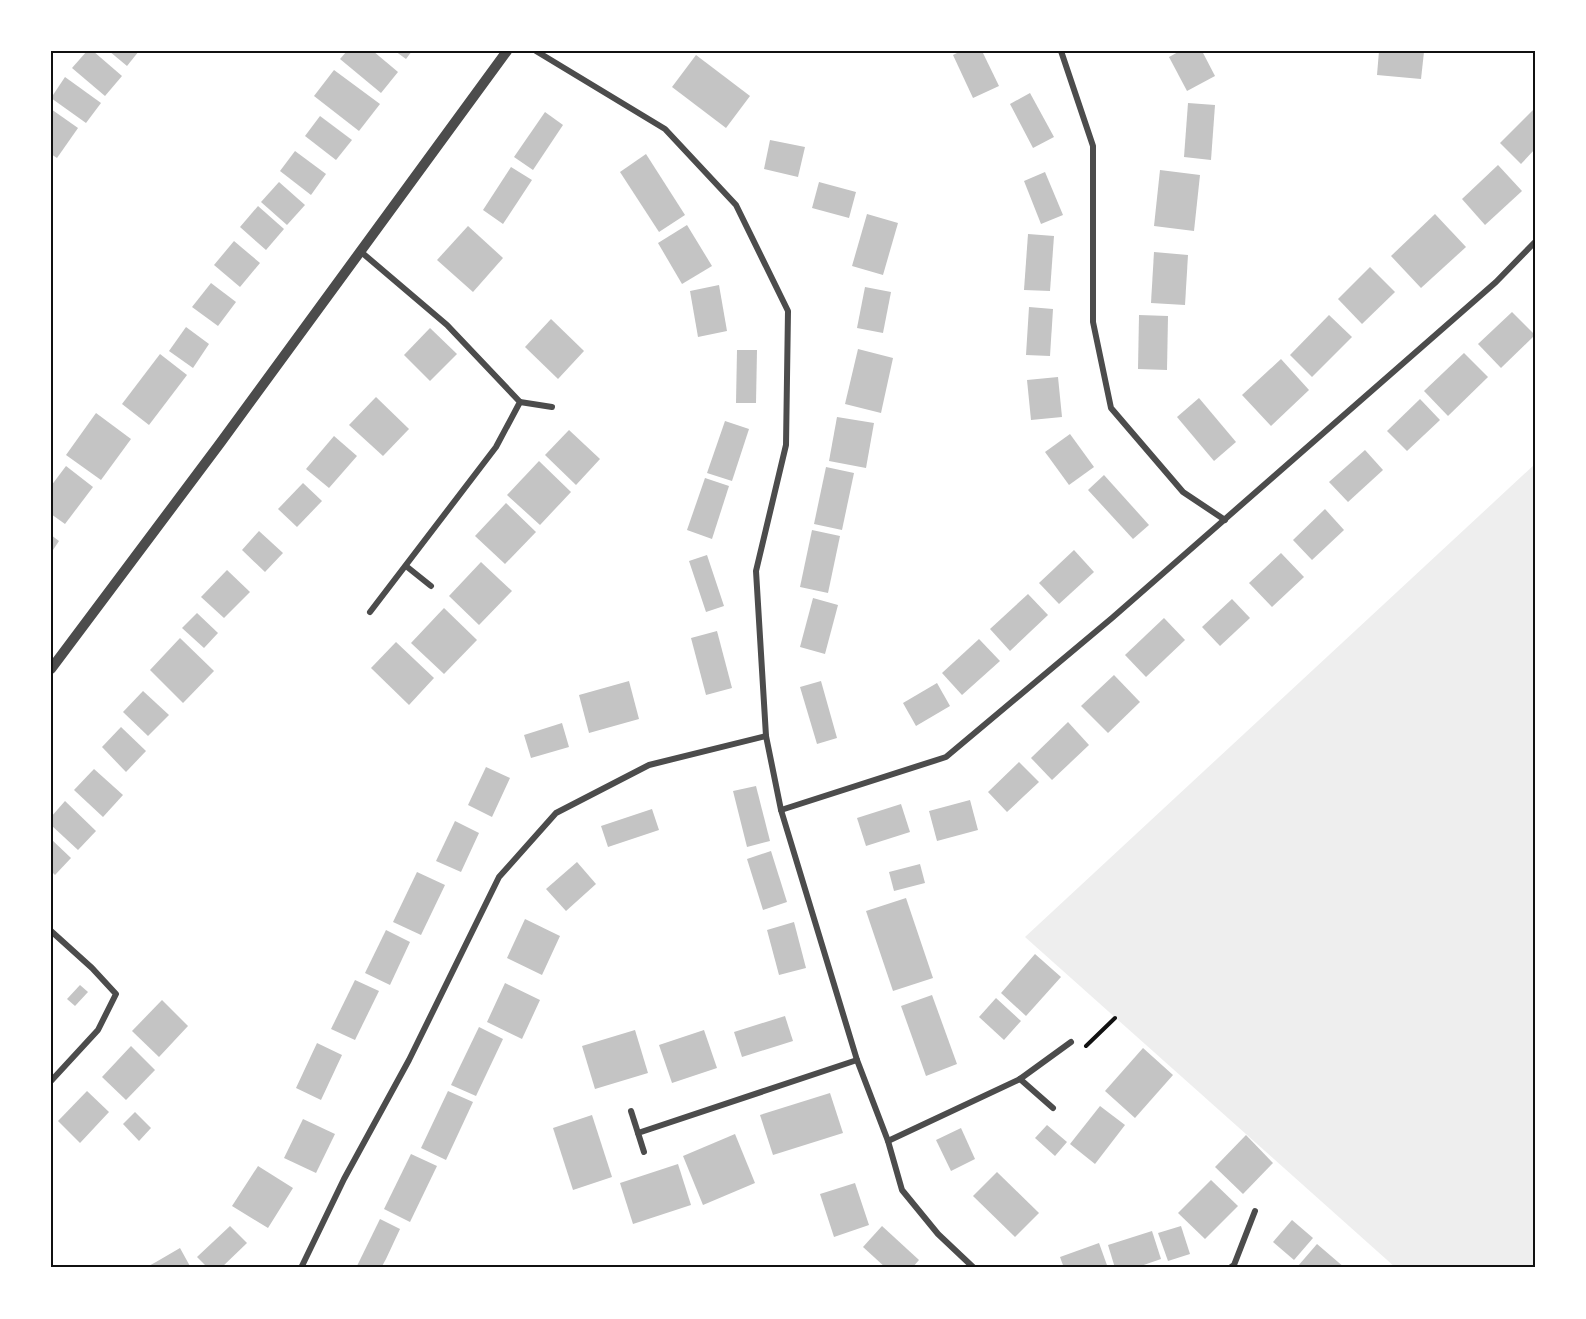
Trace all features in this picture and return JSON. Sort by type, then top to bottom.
[{"type":"street","points":[[51,669],[221,442],[507,51]]},
{"type":"street","points":[[536,51],[665,129],[736,205],[788,311],[786,445],[756,571],[766,735],[781,810],[857,1060],[888,1141],[902,1190],[938,1234],[974,1268]]},
{"type":"street","points":[[1061,51],[1093,146],[1092,322],[1111,408],[1183,492],[1225,520]]},
{"type":"street","points":[[781,810],[946,758],[1225,520],[1496,282],[1535,242]]},
{"type":"street","points":[[360,251],[447,325],[520,402],[552,407]]},
{"type":"street","points":[[370,612],[496,447],[520,402]]},
{"type":"street","points":[[406,566],[431,586]]},
{"type":"street","points":[[301,1268],[344,1179],[409,1059],[499,877],[556,813],[649,765],[766,735]]},
{"type":"street","points":[[51,930],[116,994],[98,1030],[51,1081]]},
{"type":"street","points":[[888,1141],[1020,1080],[1071,1042]]},
{"type":"street","points":[[638,1133],[857,1060]]},
{"type":"street","points":[[1020,1080],[1053,1108]]},
{"type":"street","points":[[631,1111],[644,1152]]},
{"type":"street","points":[[1233,1267],[1256,1210]]},
{"type":"path","points":[[1071,1042],[1083,1049],[1115,1018]]},
{"type":"shaded area","points":[[1535,464],[1535,1268],[1396,1268],[1025,937]]},
{"type":"building","points":[[87,51],[93,51],[122,76],[105,96],[72,68]]},
{"type":"building","points":[[109,51],[139,51],[127,66]]},
{"type":"building","points":[[347,51],[373,51],[398,72],[381,93],[340,59]]},
{"type":"building","points":[[395,51],[412,51],[406,59]]},
{"type":"building","points":[[961,51],[982,51],[999,86],[973,98],[953,55]]},
{"type":"building","points":[[1180,51],[1202,51],[1215,76],[1187,91],[1169,57]]},
{"type":"building","points":[[1379,51],[1424,52],[1421,79],[1377,75]]},
{"type":"building","points":[[696,55],[750,96],[726,128],[672,87]]},
{"type":"building","points":[[334,70],[380,104],[359,131],[314,96]]},
{"type":"building","points":[[65,77],[101,103],[86,123],[51,98]]},
{"type":"building","points":[[1030,93],[1054,137],[1033,148],[1010,104]]},
{"type":"building","points":[[1188,103],[1215,105],[1211,160],[1184,157]]},
{"type":"building","points":[[1535,108],[1535,149],[1521,164],[1500,143]]},
{"type":"building","points":[[51,109],[78,128],[57,158],[51,154]]},
{"type":"building","points":[[545,112],[563,125],[533,170],[514,157]]},
{"type":"building","points":[[320,116],[352,140],[336,160],[305,136]]},
{"type":"building","points":[[770,140],[805,147],[798,177],[764,169]]},
{"type":"building","points":[[295,151],[326,174],[311,195],[280,171]]},
{"type":"building","points":[[646,154],[685,215],[659,232],[620,172]]},
{"type":"building","points":[[1498,165],[1522,191],[1485,225],[1462,199]]},
{"type":"building","points":[[511,167],[532,180],[503,224],[483,210]]},
{"type":"building","points":[[1160,170],[1200,175],[1194,231],[1154,226]]},
{"type":"building","points":[[1045,172],[1063,215],[1041,224],[1024,181]]},
{"type":"building","points":[[279,182],[305,205],[287,225],[261,202]]},
{"type":"building","points":[[819,182],[856,192],[849,218],[812,208]]},
{"type":"building","points":[[258,206],[284,229],[266,250],[240,227]]},
{"type":"building","points":[[867,214],[898,223],[883,275],[852,266]]},
{"type":"building","points":[[1435,214],[1466,247],[1421,288],[1391,256]]},
{"type":"building","points":[[687,225],[712,266],[682,284],[658,243]]},
{"type":"building","points":[[468,226],[503,258],[473,292],[437,260]]},
{"type":"building","points":[[1028,234],[1054,236],[1050,291],[1024,290]]},
{"type":"building","points":[[234,241],[260,263],[240,287],[214,265]]},
{"type":"building","points":[[1154,252],[1188,255],[1185,305],[1151,303]]},
{"type":"building","points":[[1370,267],[1395,292],[1362,324],[1338,299]]},
{"type":"building","points":[[211,283],[236,302],[218,326],[192,307]]},
{"type":"building","points":[[719,285],[727,331],[698,337],[690,291]]},
{"type":"building","points":[[865,287],[891,292],[883,333],[857,328]]},
{"type":"building","points":[[1029,307],[1053,309],[1050,356],[1026,355]]},
{"type":"building","points":[[1512,312],[1535,335],[1501,368],[1478,344]]},
{"type":"building","points":[[1139,315],[1168,316],[1167,370],[1138,369]]},
{"type":"building","points":[[1329,315],[1352,337],[1312,377],[1290,355]]},
{"type":"building","points":[[551,319],[584,351],[558,379],[525,347]]},
{"type":"building","points":[[186,327],[209,344],[193,368],[169,351]]},
{"type":"building","points":[[430,328],[457,354],[430,381],[404,355]]},
{"type":"building","points":[[858,349],[893,358],[881,413],[845,404]]},
{"type":"building","points":[[737,350],[757,350],[756,403],[736,403]]},
{"type":"building","points":[[1464,353],[1488,377],[1448,416],[1424,391]]},
{"type":"building","points":[[160,354],[187,375],[149,425],[122,404]]},
{"type":"building","points":[[1281,359],[1309,390],[1271,426],[1242,395]]},
{"type":"building","points":[[1058,377],[1062,417],[1031,420],[1027,380]]},
{"type":"building","points":[[376,397],[409,429],[383,456],[349,425]]},
{"type":"building","points":[[1199,398],[1236,442],[1214,461],[1177,417]]},
{"type":"building","points":[[1420,399],[1440,420],[1407,451],[1387,431]]},
{"type":"building","points":[[96,413],[131,439],[101,480],[66,455]]},
{"type":"building","points":[[837,417],[874,423],[866,468],[829,461]]},
{"type":"building","points":[[725,421],[749,429],[732,481],[707,473]]},
{"type":"building","points":[[569,430],[600,459],[576,485],[545,455]]},
{"type":"building","points":[[1070,434],[1094,467],[1069,485],[1045,452]]},
{"type":"building","points":[[334,436],[357,456],[329,488],[306,469]]},
{"type":"building","points":[[1365,450],[1383,470],[1348,502],[1329,482]]},
{"type":"building","points":[[539,461],[571,492],[540,525],[507,495]]},
{"type":"building","points":[[66,466],[93,487],[65,524],[51,514],[51,486]]},
{"type":"building","points":[[826,467],[854,473],[842,530],[814,524]]},
{"type":"building","points":[[1104,475],[1149,525],[1133,539],[1088,490]]},
{"type":"building","points":[[705,478],[729,486],[712,539],[687,530]]},
{"type":"building","points":[[303,483],[322,501],[297,527],[278,509]]},
{"type":"building","points":[[506,503],[536,532],[505,564],[475,536]]},
{"type":"building","points":[[1325,509],[1344,530],[1312,560],[1293,540]]},
{"type":"building","points":[[812,530],[840,536],[828,593],[800,587]]},
{"type":"building","points":[[259,531],[283,553],[265,572],[242,550]]},
{"type":"building","points":[[51,535],[59,541],[51,553]]},
{"type":"building","points":[[1074,550],[1094,572],[1059,604],[1039,583]]},
{"type":"building","points":[[1281,553],[1304,577],[1272,607],[1249,583]]},
{"type":"building","points":[[707,555],[724,606],[706,612],[689,561]]},
{"type":"building","points":[[481,562],[512,591],[479,625],[449,596]]},
{"type":"building","points":[[227,570],[250,592],[224,618],[201,597]]},
{"type":"building","points":[[1028,594],[1048,615],[1010,651],[990,629]]},
{"type":"building","points":[[813,598],[838,605],[825,654],[800,647]]},
{"type":"building","points":[[1232,599],[1250,618],[1220,646],[1202,627]]},
{"type":"building","points":[[444,608],[477,640],[444,674],[411,643]]},
{"type":"building","points":[[197,613],[218,633],[204,648],[182,628]]},
{"type":"building","points":[[1164,618],[1185,640],[1146,677],[1125,655]]},
{"type":"building","points":[[717,631],[732,688],[706,695],[691,638]]},
{"type":"building","points":[[180,638],[214,671],[183,703],[150,670]]},
{"type":"building","points":[[979,639],[1000,661],[962,695],[942,673]]},
{"type":"building","points":[[396,642],[434,678],[409,705],[371,668]]},
{"type":"building","points":[[1114,675],[1140,702],[1108,733],[1081,706]]},
{"type":"building","points":[[629,681],[639,719],[589,733],[579,695]]},
{"type":"building","points":[[821,681],[837,738],[817,744],[800,687]]},
{"type":"building","points":[[937,683],[950,706],[916,726],[903,703]]},
{"type":"building","points":[[143,691],[169,715],[148,736],[123,712]]},
{"type":"building","points":[[1068,722],[1089,745],[1052,780],[1031,758]]},
{"type":"building","points":[[562,723],[569,747],[531,758],[524,735]]},
{"type":"building","points":[[121,727],[146,751],[126,772],[102,747]]},
{"type":"building","points":[[1019,762],[1039,782],[1007,812],[988,792]]},
{"type":"building","points":[[486,767],[510,778],[492,817],[468,805]]},
{"type":"building","points":[[94,769],[123,795],[103,817],[74,790]]},
{"type":"building","points":[[756,786],[770,841],[747,847],[733,791]]},
{"type":"building","points":[[970,800],[978,830],[937,841],[929,811]]},
{"type":"building","points":[[65,801],[96,831],[78,850],[51,825],[51,817]]},
{"type":"building","points":[[901,804],[910,832],[866,846],[857,818]]},
{"type":"building","points":[[652,809],[659,830],[608,847],[601,826]]},
{"type":"building","points":[[455,821],[479,833],[461,872],[436,861]]},
{"type":"building","points":[[51,839],[71,858],[55,875],[51,871]]},
{"type":"building","points":[[771,851],[787,902],[763,910],[747,859]]},
{"type":"building","points":[[577,862],[596,884],[566,911],[546,889]]},
{"type":"building","points":[[920,864],[925,883],[894,891],[889,872]]},
{"type":"building","points":[[417,872],[445,885],[421,935],[393,922]]},
{"type":"building","points":[[906,898],[933,978],[893,991],[866,911]]},
{"type":"building","points":[[525,919],[560,936],[542,975],[507,958]]},
{"type":"building","points":[[794,922],[806,968],[779,975],[767,930]]},
{"type":"building","points":[[386,930],[410,942],[390,985],[365,973]]},
{"type":"building","points":[[1035,954],[1061,977],[1026,1016],[1001,993]]},
{"type":"building","points":[[355,980],[379,991],[355,1040],[331,1029]]},
{"type":"building","points":[[505,983],[540,1000],[522,1039],[487,1022]]},
{"type":"building","points":[[80,985],[88,992],[75,1006],[67,999]]},
{"type":"building","points":[[932,995],[957,1064],[926,1076],[901,1006]]},
{"type":"building","points":[[996,998],[1021,1021],[1004,1040],[979,1017]]},
{"type":"building","points":[[162,1000],[188,1026],[159,1057],[132,1031]]},
{"type":"building","points":[[785,1016],[793,1041],[742,1057],[734,1032]]},
{"type":"building","points":[[479,1027],[503,1039],[476,1096],[451,1085]]},
{"type":"building","points":[[635,1030],[648,1073],[595,1089],[582,1046]]},
{"type":"building","points":[[704,1030],[717,1068],[672,1083],[659,1045]]},
{"type":"building","points":[[317,1043],[342,1055],[321,1100],[296,1088]]},
{"type":"building","points":[[131,1046],[155,1070],[126,1100],[102,1077]]},
{"type":"building","points":[[1143,1048],[1173,1075],[1135,1118],[1105,1091]]},
{"type":"building","points":[[87,1091],[109,1112],[80,1143],[58,1121]]},
{"type":"building","points":[[448,1091],[473,1102],[446,1160],[421,1148]]},
{"type":"building","points":[[830,1093],[843,1133],[773,1155],[760,1115]]},
{"type":"building","points":[[1100,1106],[1125,1125],[1095,1164],[1070,1144]]},
{"type":"building","points":[[135,1112],[151,1128],[139,1141],[123,1124]]},
{"type":"building","points":[[592,1115],[612,1177],[573,1190],[553,1128]]},
{"type":"building","points":[[303,1119],[335,1134],[316,1173],[284,1158]]},
{"type":"building","points":[[1047,1125],[1067,1142],[1055,1156],[1035,1138]]},
{"type":"building","points":[[961,1128],[975,1159],[951,1171],[936,1140]]},
{"type":"building","points":[[735,1134],[755,1183],[703,1205],[683,1156]]},
{"type":"building","points":[[1246,1135],[1273,1163],[1243,1194],[1215,1167]]},
{"type":"building","points":[[411,1154],[437,1166],[410,1222],[384,1209]]},
{"type":"building","points":[[678,1164],[691,1205],[633,1224],[620,1183]]},
{"type":"building","points":[[258,1166],[293,1188],[268,1228],[232,1206]]},
{"type":"building","points":[[997,1172],[1039,1213],[1015,1237],[973,1196]]},
{"type":"building","points":[[1211,1180],[1238,1206],[1205,1239],[1178,1213]]},
{"type":"building","points":[[855,1183],[869,1225],[834,1237],[820,1194]]},
{"type":"building","points":[[380,1219],[400,1229],[386,1259],[381,1268],[356,1268]]},
{"type":"building","points":[[1292,1220],[1313,1238],[1294,1260],[1273,1242]]},
{"type":"building","points":[[230,1226],[247,1243],[221,1268],[208,1268],[197,1257]]},
{"type":"building","points":[[882,1226],[919,1260],[912,1268],[886,1268],[863,1247]]},
{"type":"building","points":[[1181,1226],[1190,1254],[1168,1261],[1158,1233]]},
{"type":"building","points":[[1152,1231],[1161,1259],[1135,1268],[1115,1268],[1108,1245]]},
{"type":"building","points":[[1099,1243],[1108,1268],[1064,1268],[1060,1257]]},
{"type":"building","points":[[1317,1244],[1345,1268],[1301,1268],[1298,1266]]},
{"type":"building","points":[[180,1248],[191,1268],[145,1268],[156,1262]]}]
